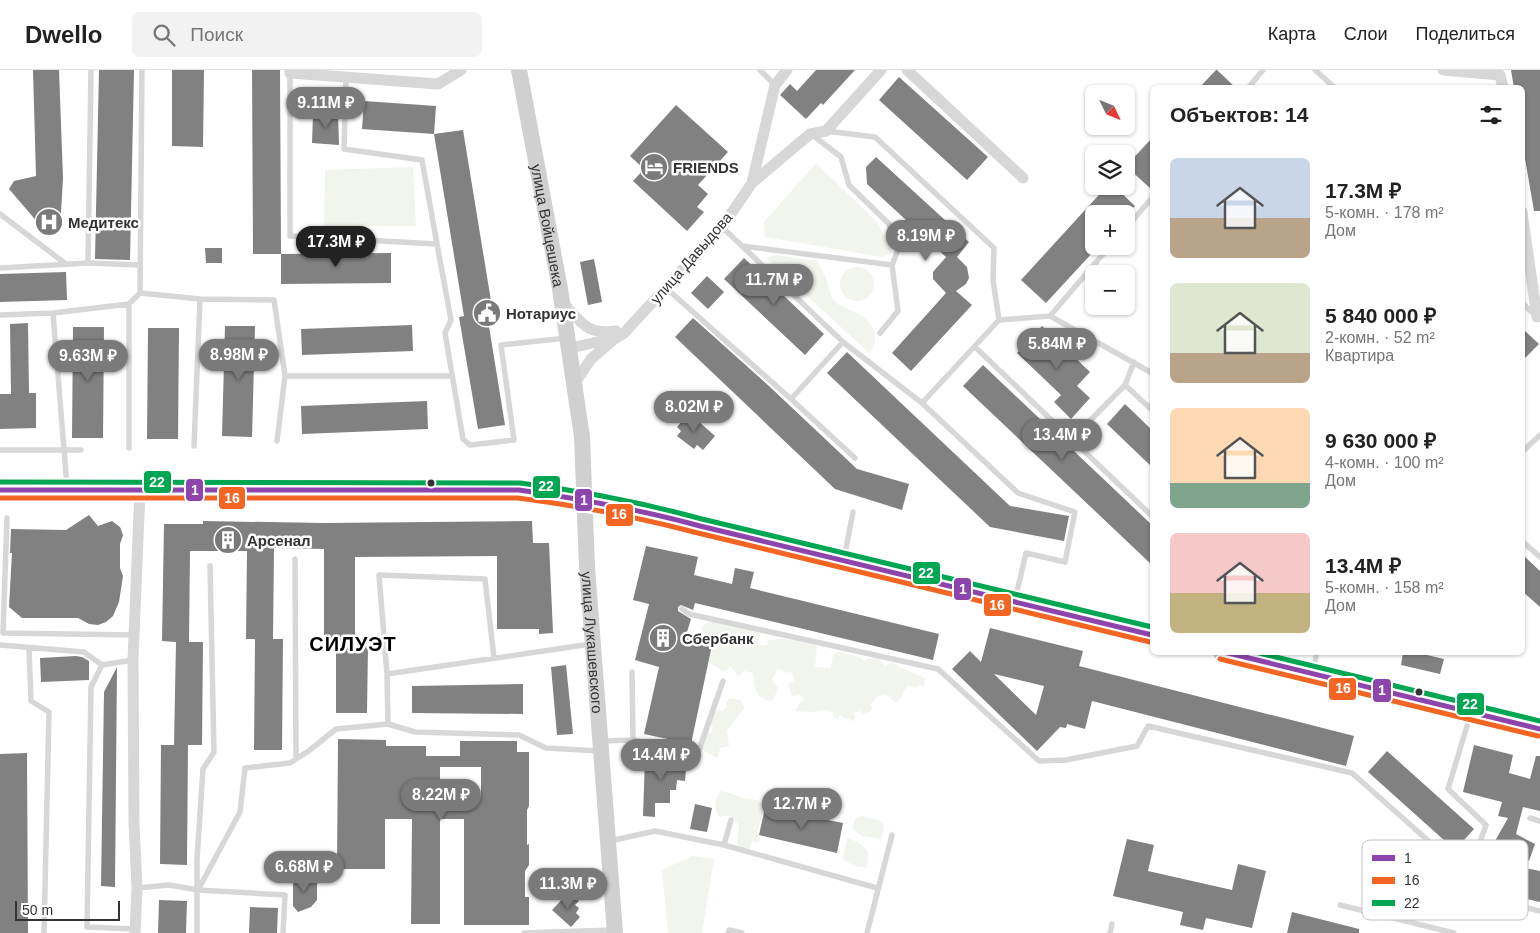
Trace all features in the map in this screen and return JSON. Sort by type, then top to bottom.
[{"type":"main road","name":"улица Войцешека","points":[[519,70],[569,343],[583,444],[585,499]]},
{"type":"main road","points":[[0,490],[519,490],[585,499],[645,511],[1150,635]]},
{"type":"main road","name":"улица Лукашевского","points":[[585,499],[586,550],[615,931]]},
{"type":"main road","points":[[1234,655],[1470,714],[1540,728]]},
{"type":"street","points":[[290,72],[438,84],[461,70]]},
{"type":"street","name":"улица Давыдова","points":[[569,343],[616,338],[632,326],[722,227],[752,183],[775,85],[787,70]]},
{"type":"street","points":[[752,183],[810,134],[826,130],[881,70]]},
{"type":"street","points":[[906,70],[1023,178]]},
{"type":"street","points":[[1443,70],[1500,75],[1502,85]]},
{"type":"street","points":[[1525,232],[1538,318]]},
{"type":"street","points":[[562,302],[583,325],[592,330],[603,333],[624,330],[632,326]]},
{"type":"street","points":[[575,383],[591,360],[616,338]]},
{"type":"street","points":[[135,931],[137,888],[134,823],[133,660],[140,490]]},
{"type":"lane","points":[[88,263],[91,70]]},
{"type":"lane","points":[[0,315],[54,313],[129,304],[140,293],[142,70]]},
{"type":"lane","points":[[760,70],[775,85]]},
{"type":"lane","points":[[1250,85],[1263,70]]},
{"type":"lane","points":[[1315,70],[1332,85]]},
{"type":"lane","points":[[290,72],[290,236],[437,244]]},
{"type":"lane","points":[[346,78],[344,149],[422,160],[451,320],[445,333],[463,439],[470,445],[514,440],[501,345],[569,343]]},
{"type":"lane","points":[[826,130],[875,137],[994,248],[993,280],[1000,320]]},
{"type":"lane","points":[[810,134],[841,157],[849,185],[889,224],[898,250],[892,265],[898,311],[880,333]]},
{"type":"lane","points":[[1135,218],[1150,200]]},
{"type":"lane","points":[[0,214],[67,264]]},
{"type":"lane","points":[[722,227],[843,342],[922,403],[1018,493],[1075,512],[1064,562],[1026,553],[1015,602]]},
{"type":"lane","points":[[742,246],[892,265]]},
{"type":"lane","points":[[1050,316],[1102,255]]},
{"type":"lane","points":[[0,268],[88,263],[140,265]]},
{"type":"lane","points":[[666,288],[855,458]]},
{"type":"lane","points":[[140,293],[200,299],[274,300],[285,376],[277,440]]},
{"type":"lane","points":[[194,446],[200,299]]},
{"type":"lane","points":[[129,304],[130,448]]},
{"type":"lane","points":[[1525,306],[1538,318]]},
{"type":"lane","points":[[54,313],[67,490]]},
{"type":"lane","points":[[922,403],[1000,320],[1050,316],[1150,372]]},
{"type":"lane","points":[[791,399],[843,342]]},
{"type":"lane","points":[[975,347],[1150,514]]},
{"type":"lane","points":[[1072,439],[1125,384],[1134,362]]},
{"type":"lane","points":[[285,376],[452,376]]},
{"type":"lane","points":[[1125,384],[1150,408]]},
{"type":"lane","points":[[1525,449],[1540,435]]},
{"type":"lane","points":[[0,450],[81,450]]},
{"type":"lane","points":[[844,560],[854,512]]},
{"type":"lane","points":[[6,518],[4,633],[134,635]]},
{"type":"lane","points":[[1525,544],[1540,557]]},
{"type":"lane","points":[[295,559],[296,759]]},
{"type":"lane","points":[[197,933],[197,859],[203,769],[214,752],[210,566]]},
{"type":"lane","points":[[388,724],[387,674],[379,575],[485,579],[494,658]]},
{"type":"lane","points":[[682,609],[689,614],[938,669],[1039,761],[1066,760],[1137,746],[1148,726],[1352,773],[1427,840]]},
{"type":"lane","points":[[387,674],[594,644]]},
{"type":"lane","points":[[0,645],[84,652],[102,665],[133,660]]},
{"type":"lane","points":[[30,648],[32,701],[49,712],[44,933]]},
{"type":"lane","points":[[1312,674],[1316,655]]},
{"type":"lane","points":[[102,665],[91,688],[87,927],[135,931]]},
{"type":"lane","points":[[632,672],[633,740]]},
{"type":"lane","points":[[198,890],[240,812],[245,768],[290,762],[310,750],[336,729],[388,724],[415,732],[519,735],[546,748],[600,747],[633,740],[698,753],[723,681]]},
{"type":"lane","points":[[1470,714],[1448,789],[1486,825],[1481,840]]},
{"type":"lane","points":[[1530,818],[1540,821]]},
{"type":"lane","points":[[724,845],[731,820]]},
{"type":"lane","points":[[607,842],[655,831],[724,845],[877,888]]},
{"type":"lane","points":[[867,933],[892,834]]},
{"type":"lane","points":[[137,888],[169,885],[198,890],[285,896],[283,933]]},
{"type":"lane","points":[[1340,905],[1362,910]]},
{"type":"lane","points":[[1401,920],[1454,933]]},
{"type":"lane","points":[[1110,933],[1112,924]]},
{"type":"lane","points":[[728,933],[728,930],[742,933]]},
{"type":"lane","points":[[524,933],[615,931]]},
{"type":"shaded area","points":[[816,163],[878,223],[892,253],[882,257],[765,237],[764,222]]},
{"type":"shaded area","points":[[413,167],[416,226],[324,226],[325,170]]},
{"type":"shaded area","points":[[776,255],[817,261],[826,278],[834,301],[864,317],[872,326],[875,342],[869,353],[766,258]]},
{"type":"shaded area","points":[[857,267],[869,272],[874,284],[869,296],[857,301],[845,296],[840,284],[845,272]]},
{"type":"shaded area","points":[[710,621],[760,633],[758,645],[768,645],[767,641],[780,639],[817,646],[815,667],[831,668],[833,655],[838,652],[859,657],[864,661],[869,658],[879,659],[885,667],[893,662],[899,667],[925,678],[924,686],[919,685],[915,688],[907,685],[901,698],[895,702],[885,694],[878,696],[871,704],[872,710],[866,714],[862,714],[861,711],[853,713],[855,716],[854,721],[848,718],[845,719],[840,715],[837,719],[833,717],[833,712],[825,710],[812,712],[795,711],[804,699],[801,695],[792,696],[788,684],[795,680],[791,671],[787,673],[778,668],[772,680],[778,688],[773,701],[762,698],[759,695],[754,684],[753,673],[744,671],[738,676],[730,666],[724,672],[708,662],[712,645],[704,635],[701,627]]},
{"type":"shaded area","points":[[730,698],[740,700],[745,707],[727,730],[729,746],[720,748],[718,758],[703,749],[701,743],[703,733],[711,733],[712,725],[706,724],[717,710],[722,711],[727,707],[726,702]]},
{"type":"shaded area","points":[[721,790],[746,799],[758,800],[765,805],[757,833],[760,839],[757,843],[752,841],[750,849],[737,845],[739,825],[729,815],[719,817],[716,803]]},
{"type":"shaded area","points":[[862,816],[881,821],[884,826],[881,839],[862,836],[852,829],[855,818]]},
{"type":"shaded area","points":[[847,838],[858,842],[868,851],[867,868],[855,866],[843,860]]},
{"type":"shaded area","points":[[692,856],[714,859],[702,933],[668,933],[662,870]]},
{"type":"building","points":[[33,70],[59,70],[63,178],[60,230],[45,231],[9,189],[14,181],[36,176]]},
{"type":"building","points":[[99,70],[134,70],[130,260],[95,259]]},
{"type":"building","points":[[172,70],[204,70],[203,147],[172,146]]},
{"type":"building","points":[[252,70],[280,70],[281,254],[253,254]]},
{"type":"building","points":[[816,70],[855,70],[823,105],[821,103],[806,119],[780,95],[790,84],[797,91]]},
{"type":"building","points":[[1217,70],[1233,85],[1202,85]]},
{"type":"building","points":[[1511,70],[1540,70],[1540,211],[1534,211],[1525,158],[1525,85],[1514,85]]},
{"type":"building","points":[[899,77],[988,157],[967,180],[879,100]]},
{"type":"building","points":[[364,101],[436,106],[434,134],[362,129]]},
{"type":"building","points":[[676,105],[728,152],[698,185],[708,194],[697,207],[704,212],[687,231],[633,181],[644,169],[630,156]]},
{"type":"building","points":[[338,113],[339,145],[312,143],[313,114]]},
{"type":"building","points":[[463,130],[493,313],[487,314],[505,425],[478,429],[459,317],[464,316],[434,134]]},
{"type":"building","points":[[1150,140],[1150,188],[1135,174],[1135,156]]},
{"type":"building","points":[[876,157],[969,242],[957,257],[967,267],[969,278],[966,284],[956,291],[972,305],[911,371],[892,353],[946,293],[933,279],[933,272],[946,257],[867,184],[866,167]]},
{"type":"building","points":[[1099,195],[1123,195],[1134,205],[1090,205]]},
{"type":"building","points":[[1085,210],[1085,255],[1090,255],[1046,303],[1021,280]]},
{"type":"building","points":[[205,248],[222,248],[222,263],[206,263]]},
{"type":"building","points":[[391,253],[391,283],[281,284],[281,254]]},
{"type":"building","points":[[744,258],[824,334],[805,355],[724,279]]},
{"type":"building","points":[[594,259],[602,302],[588,305],[580,262]]},
{"type":"building","points":[[66,272],[67,300],[0,302],[0,274]]},
{"type":"building","points":[[707,276],[724,292],[708,309],[691,293]]},
{"type":"building","points":[[693,318],[857,469],[909,484],[902,510],[835,489],[675,337]]},
{"type":"building","points":[[28,323],[29,393],[36,393],[36,428],[0,429],[0,394],[11,394],[10,324]]},
{"type":"building","points":[[412,325],[413,351],[302,355],[301,329]]},
{"type":"building","points":[[225,326],[255,326],[252,437],[222,436]]},
{"type":"building","points":[[1042,326],[1090,372],[1077,386],[1090,398],[1071,419],[1054,402],[1061,395],[1017,353]]},
{"type":"building","points":[[73,327],[104,327],[103,438],[72,438]]},
{"type":"building","points":[[148,328],[179,328],[178,439],[147,439]]},
{"type":"building","points":[[1525,331],[1539,344],[1525,358]]},
{"type":"building","points":[[847,352],[1010,506],[1069,516],[1064,541],[990,527],[827,373]]},
{"type":"building","points":[[983,365],[1150,523],[1150,563],[963,386]]},
{"type":"building","points":[[427,401],[428,429],[302,434],[301,406]]},
{"type":"building","points":[[1125,404],[1150,428],[1150,465],[1107,424]]},
{"type":"building","points":[[689,413],[715,436],[703,450],[697,445],[694,449],[677,436],[681,431],[677,427]]},
{"type":"building","points":[[89,515],[98,526],[112,521],[120,527],[123,535],[120,544],[120,568],[123,576],[119,602],[113,616],[106,622],[98,625],[89,624],[78,618],[22,618],[9,607],[12,553],[10,553],[11,529],[66,530]]},
{"type":"building","points":[[203,521],[324,523],[532,521],[533,543],[549,543],[553,633],[539,634],[539,629],[497,629],[497,556],[355,557],[355,646],[368,646],[367,713],[336,713],[336,645],[324,645],[324,549],[274,548],[273,639],[283,639],[282,750],[254,750],[255,639],[246,639],[247,551],[190,551],[189,642],[203,642],[202,745],[188,745],[187,865],[160,864],[161,745],[174,745],[176,642],[162,641],[164,524],[203,524]]},
{"type":"building","points":[[646,546],[698,557],[694,575],[732,584],[735,568],[754,572],[750,588],[939,634],[933,660],[695,603],[693,610],[681,605],[678,607],[678,611],[691,619],[687,632],[707,637],[712,645],[691,744],[644,734],[659,667],[635,660],[649,604],[633,600]]},
{"type":"building","points":[[1525,557],[1540,571],[1540,607],[1525,594]]},
{"type":"building","points":[[990,628],[1083,651],[1079,666],[1354,736],[1346,766],[1092,701],[1085,729],[1067,724],[1066,728],[1060,727],[1037,751],[952,669],[970,651],[981,662]],"holes":[[[994,674],[1044,686],[1036,715]]]},
{"type":"building","points":[[1403,655],[1427,655],[1444,659],[1440,674],[1401,665]]},
{"type":"building","points":[[76,656],[89,661],[89,680],[41,682],[40,658]]},
{"type":"building","points":[[566,665],[573,734],[557,735],[551,667]]},
{"type":"building","points":[[117,667],[115,887],[101,886],[104,692]]},
{"type":"building","points":[[523,684],[523,714],[412,713],[412,686]]},
{"type":"building","points":[[338,739],[386,740],[386,746],[426,746],[426,756],[460,756],[460,741],[517,741],[517,752],[529,752],[527,845],[529,844],[529,865],[525,871],[525,897],[529,897],[529,925],[464,925],[464,819],[440,819],[440,924],[411,924],[412,819],[385,819],[385,869],[337,869]],"holes":[[[440,767],[481,767],[481,797],[440,797]]]},
{"type":"building","points":[[1474,745],[1513,755],[1509,773],[1530,779],[1536,756],[1540,756],[1540,811],[1523,807],[1516,834],[1527,840],[1496,840],[1508,818],[1498,816],[1502,802],[1463,792]]},
{"type":"building","points":[[1387,751],[1474,829],[1464,840],[1444,840],[1368,772]]},
{"type":"building","points":[[27,753],[28,933],[0,933],[0,754]]},
{"type":"building","points":[[645,757],[687,759],[685,781],[677,780],[676,790],[670,790],[670,803],[655,803],[655,817],[643,816]]},
{"type":"building","points":[[695,804],[712,808],[707,832],[690,829]]},
{"type":"building","points":[[765,808],[843,823],[837,853],[759,835]]},
{"type":"building","points":[[1127,839],[1154,845],[1148,871],[1232,890],[1238,864],[1266,871],[1252,928],[1206,918],[1203,930],[1180,925],[1183,912],[1113,896]]},
{"type":"building","points":[[1528,840],[1535,844],[1528,860]]},
{"type":"building","points":[[1528,868],[1540,871],[1540,902],[1528,899]]},
{"type":"building","points":[[293,877],[317,877],[317,900],[311,907],[298,912],[293,906]]},
{"type":"building","points":[[569,892],[579,901],[575,905],[579,908],[576,913],[580,917],[571,927],[552,910]]},
{"type":"building","points":[[159,900],[187,901],[186,933],[158,933]]},
{"type":"building","points":[[250,907],[278,908],[277,933],[249,933]]},
{"type":"building","points":[[1292,912],[1359,929],[1359,933],[1287,933]]},
{"type":"transit line","name":"22","points":[[0,482],[520,483],[589,493],[656,507],[1150,627]]},
{"type":"transit line","name":"1","points":[[0,490],[519,490],[654,514],[1150,635]]},
{"type":"transit line","name":"16","points":[[0,498],[518,498],[587,508],[653,522],[1150,642]]},
{"type":"transit line","name":"1","points":[[1236,655],[1540,729]]},
{"type":"transit line","name":"22","points":[[1267,655],[1540,721]]},
{"type":"transit line","name":"16","points":[[1220,659],[1538,736]]},
{"type":"place","name":"FRIENDS","points":[[654,167]]},
{"type":"place","name":"Медитекс","points":[[49,222]]},
{"type":"place","name":"Нотариус","points":[[487,313]]},
{"type":"place","name":"Арсенал","points":[[228,540]]},
{"type":"place","name":"Сбербанк","points":[[663,638]]},
{"type":"district","name":"СИЛУЭТ","points":[[353,644]]}]
